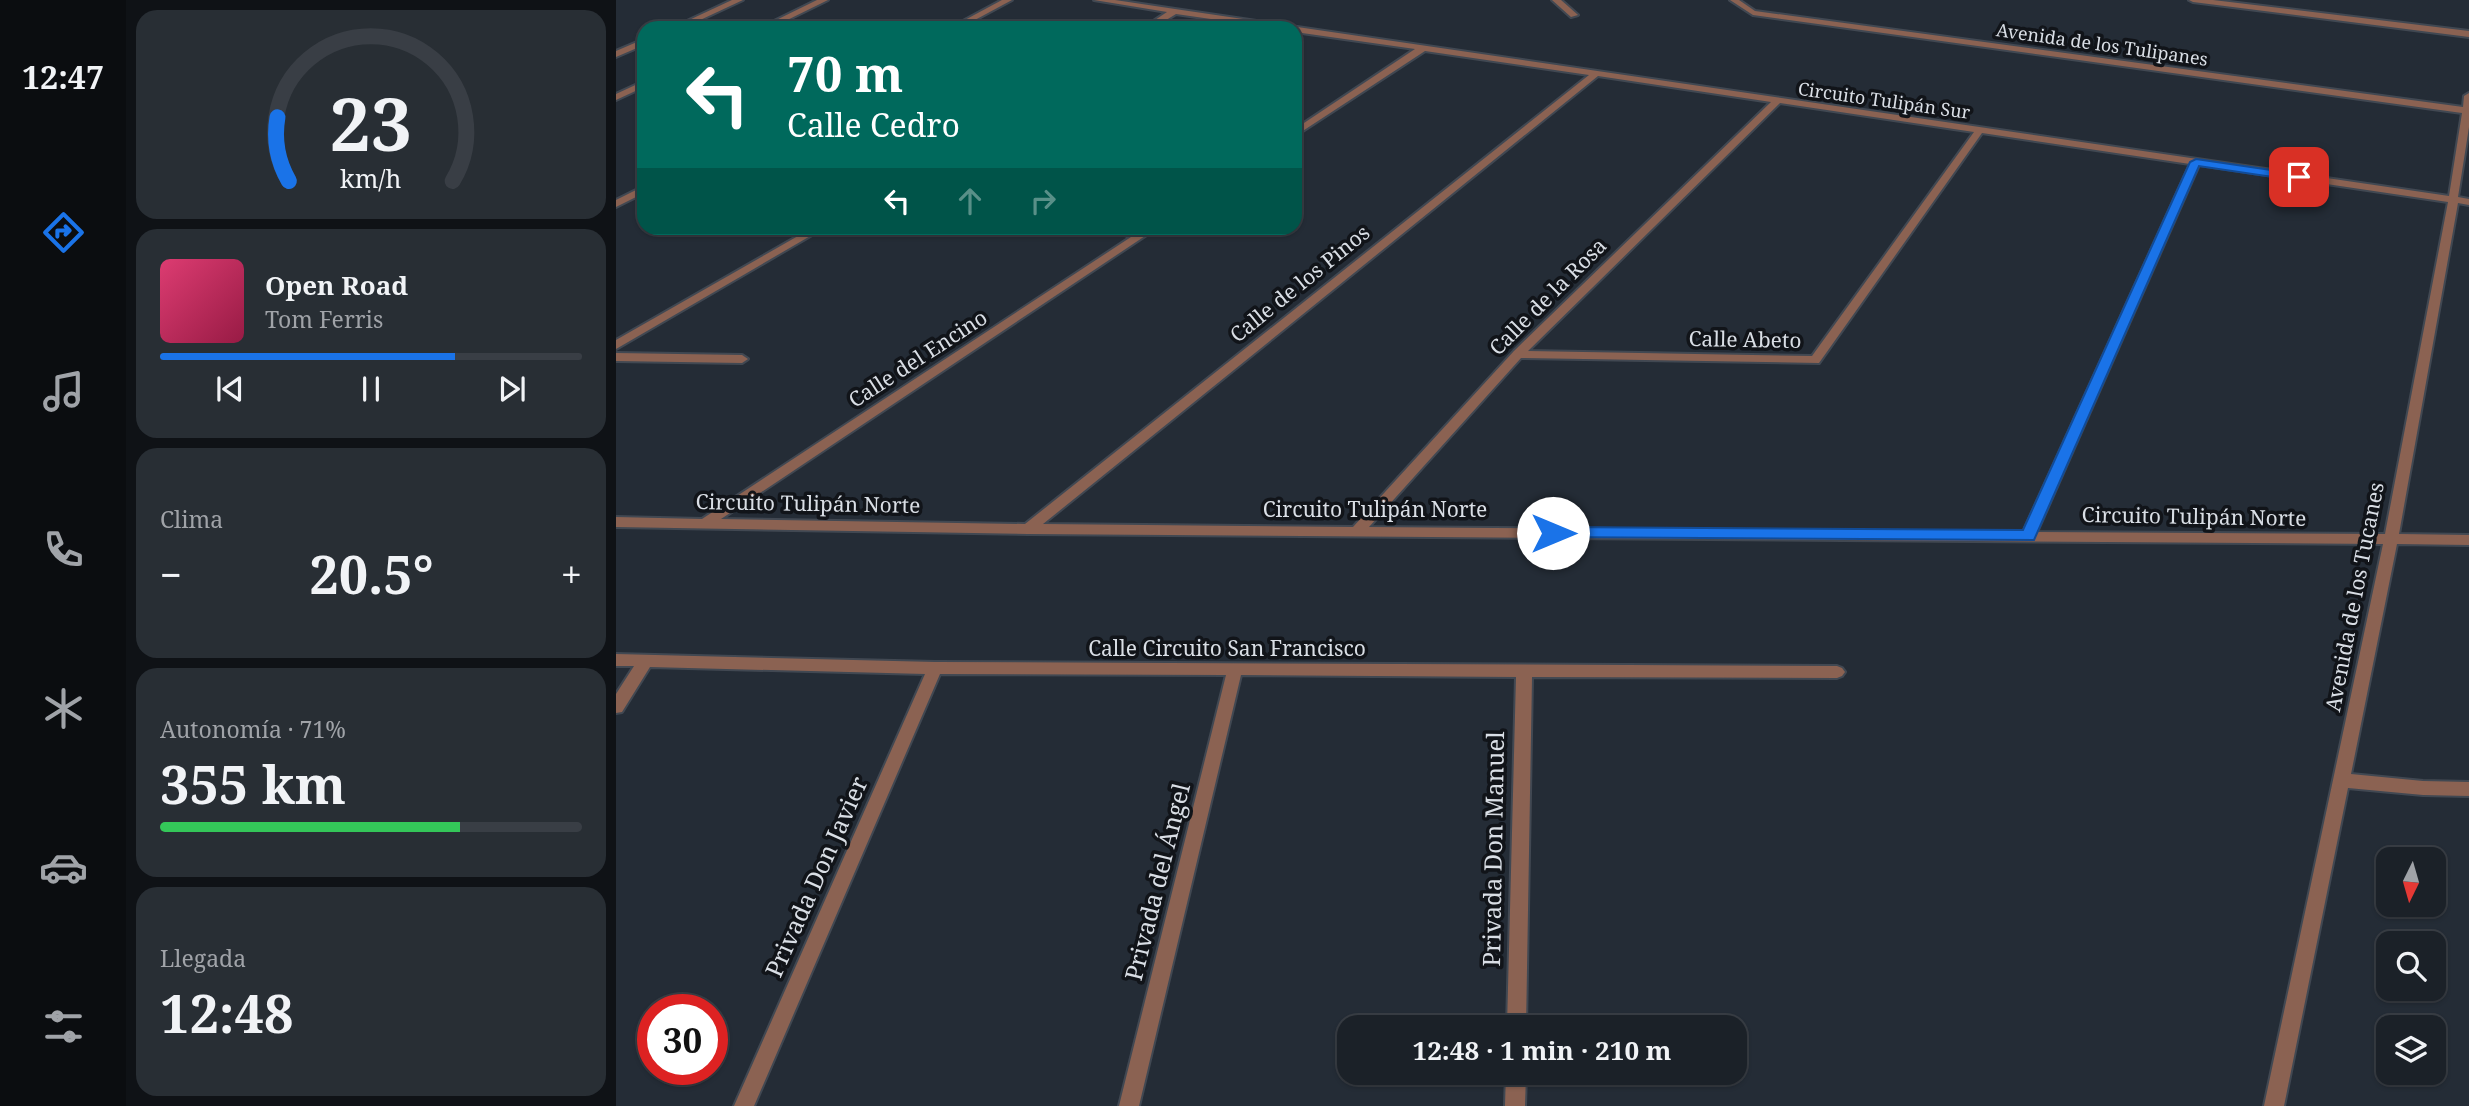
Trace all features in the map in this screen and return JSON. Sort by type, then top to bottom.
[{"type":"street","points":[[692,21],[739,0]]},
{"type":"street","points":[[779,21],[824,0]]},
{"type":"street","points":[[968,21],[1008,0]]},
{"type":"street","points":[[1098,0],[1243,21]]},
{"type":"street","points":[[1556,0],[1574,15]]},
{"type":"street","name":"Avenida de los Tulipanes","points":[[1734,0],[1753,13],[2468,111]]},
{"type":"street","points":[[2193,0],[2469,34]]},
{"type":"street","points":[[1159,21],[1175,11]]},
{"type":"street","name":"Circuito Tulipán Sur","points":[[1302,30],[2469,202]]},
{"type":"street","points":[[616,54],[637,45]]},
{"type":"street","points":[[1302,128],[1423,48]]},
{"type":"street","name":"Calle de los Pinos","points":[[1028,528],[1597,73]]},
{"type":"street","points":[[616,97],[637,87]]},
{"type":"street","name":"Avenida de los Tucanes","points":[[2274,1106],[2391,540],[2453,200],[2469,96]]},
{"type":"street","name":"Calle de la Rosa","points":[[1357,531],[1518,354],[1777,101]]},
{"type":"street","name":"Calle Abeto","points":[[1518,354],[1815,360],[1979,131]]},
{"type":"street","points":[[2028,536],[2196,162]]},
{"type":"street","points":[[616,204],[637,193]]},
{"type":"street","points":[[616,345],[807,235]]},
{"type":"street","name":"Calle del Encino","points":[[705,523],[1138,236]]},
{"type":"street","points":[[616,356],[742,359]]},
{"type":"street","name":"Circuito Tulipán Norte","points":[[616,522],[2469,540]]},
{"type":"street","name":"Calle Circuito San Francisco","points":[[616,660],[935,668],[1524,673],[1837,672]]},
{"type":"street","points":[[616,707],[646,660]]},
{"type":"street","name":"Privada Don Javier","points":[[744,1106],[935,668]]},
{"type":"street","name":"Privada del Ángel","points":[[1129,1106],[1235,669]]},
{"type":"street","name":"Privada Don Manuel","points":[[1517,1015],[1524,673]]},
{"type":"street","points":[[2341,780],[2423,788],[2469,789]]},
{"type":"street","points":[[1515,1106],[1516,1085]]},
{"type":"route","points":[[1553,533],[2028,536],[2196,162],[2299,177]]}]
